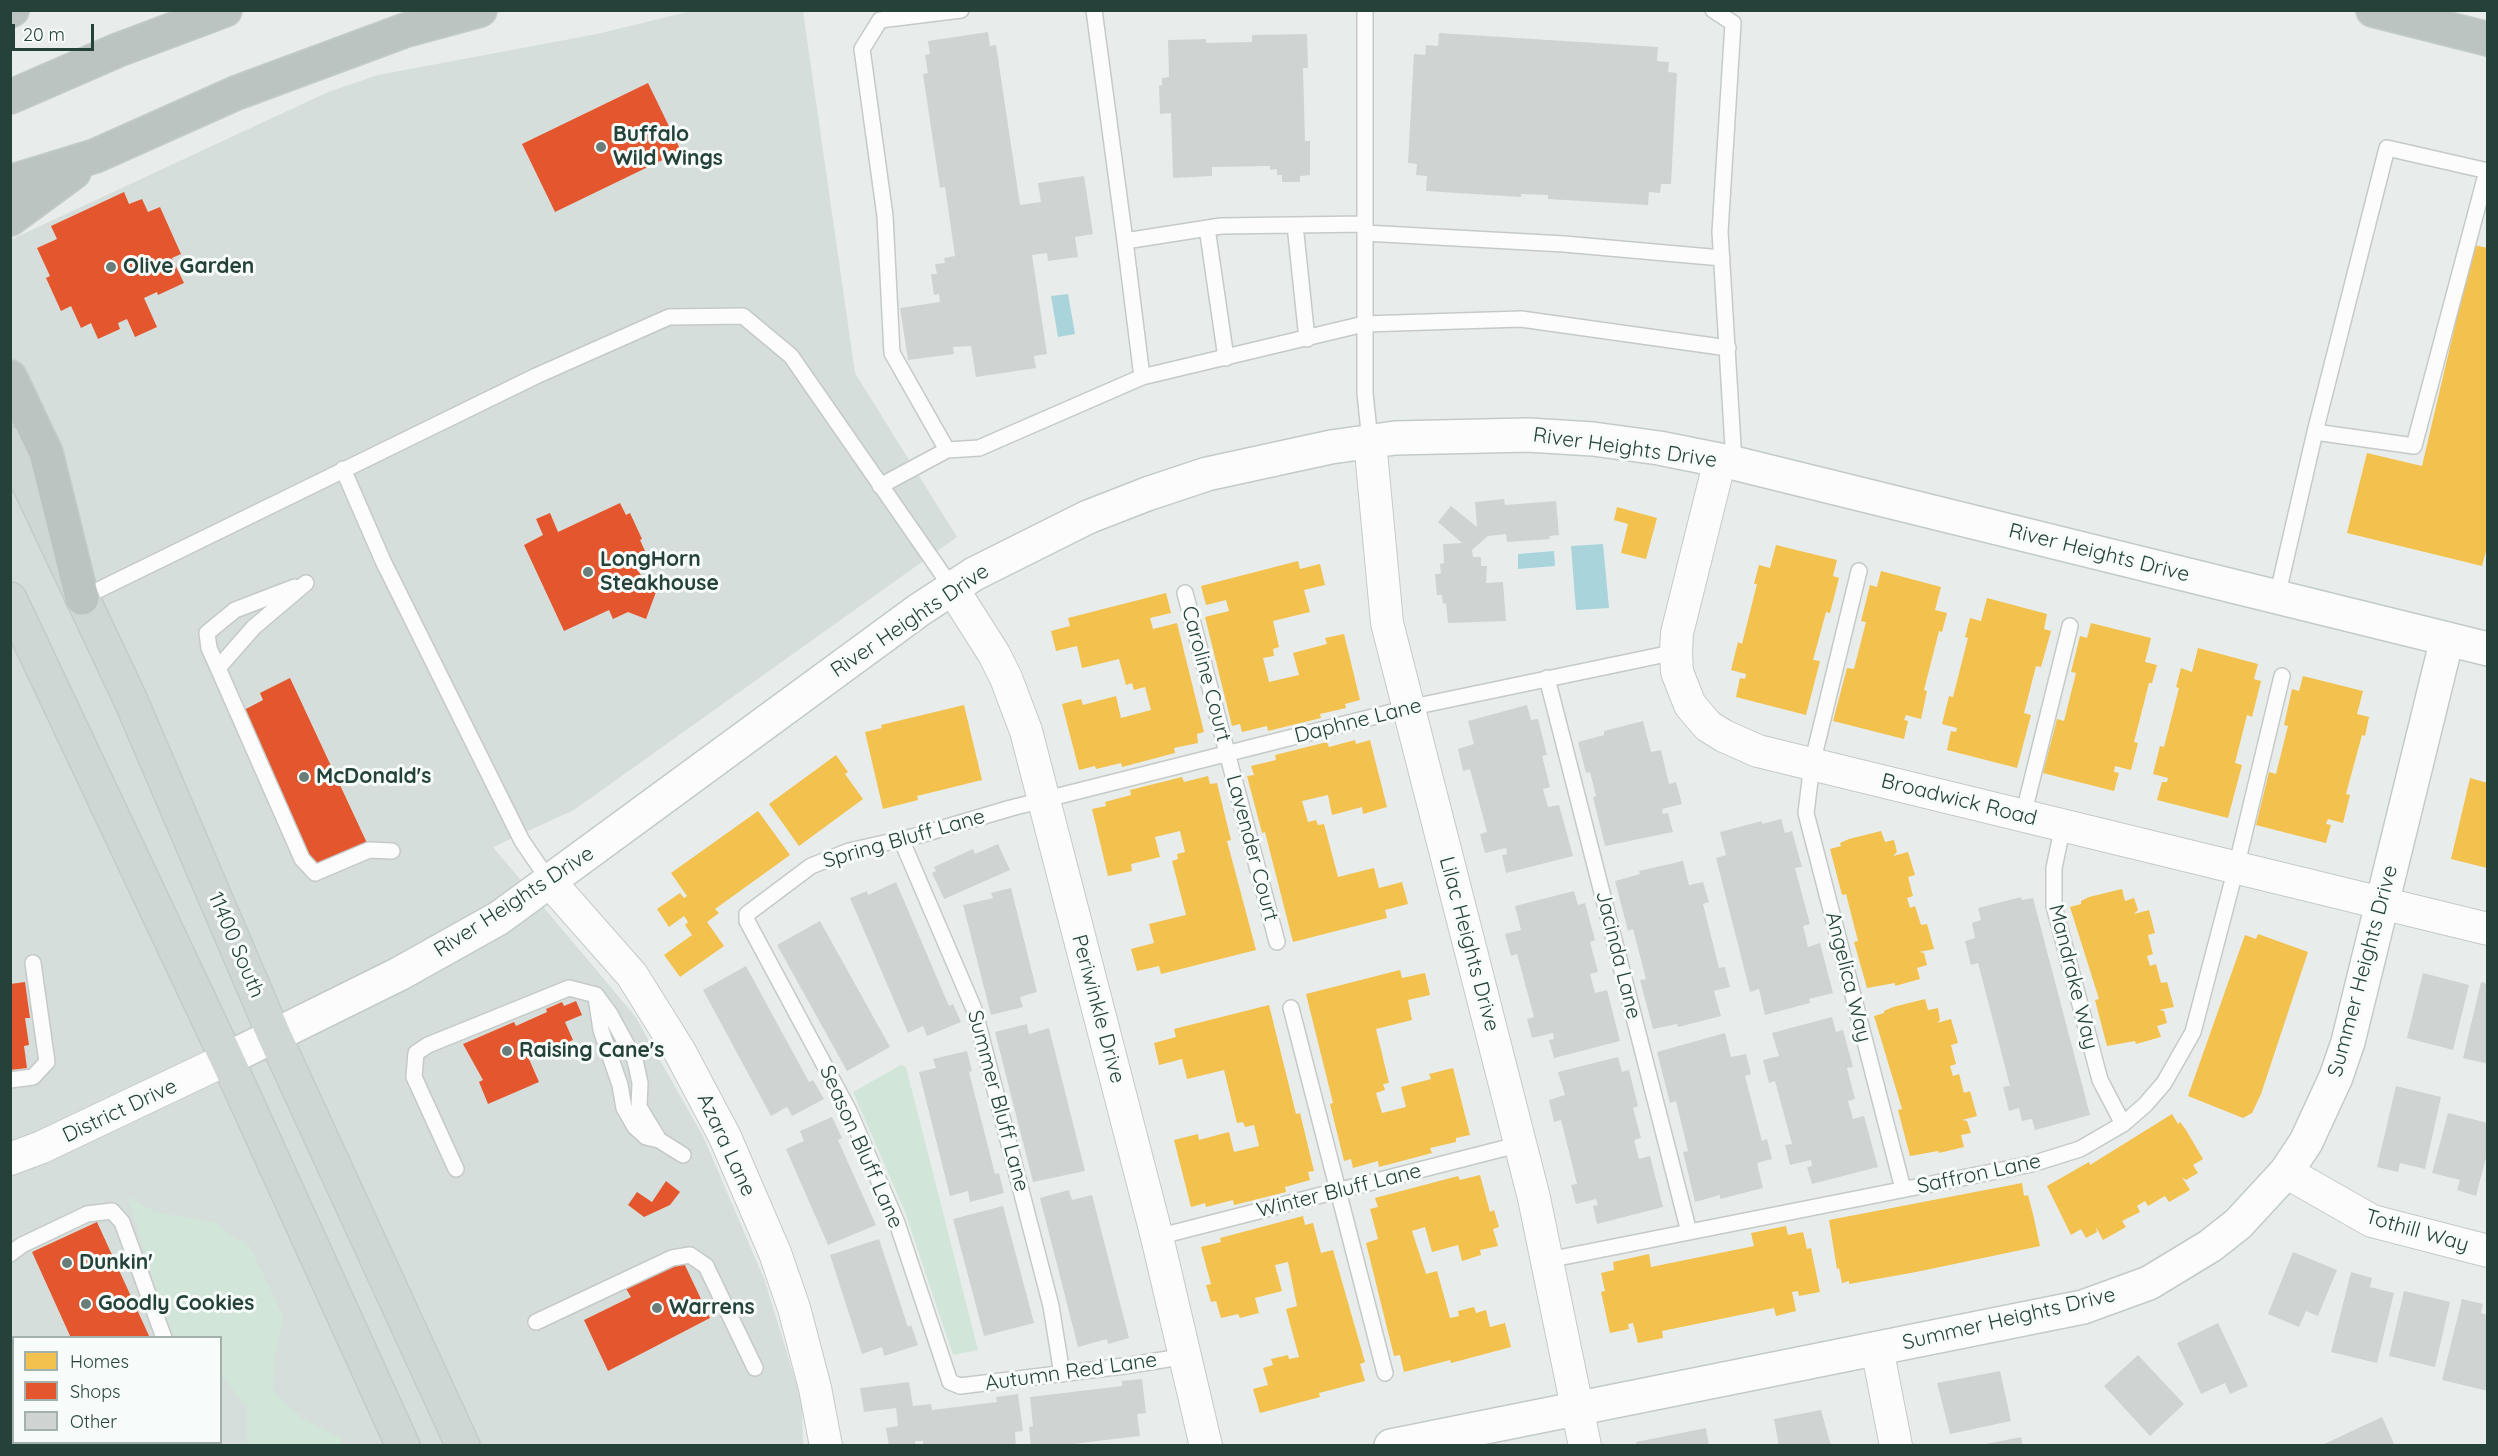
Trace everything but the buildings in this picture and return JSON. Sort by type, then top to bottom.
[{"type":"highway","points":[[10,97],[118,50],[225,10]]},
{"type":"highway","points":[[10,182],[96,156],[236,93],[406,30],[480,10]]},
{"type":"highway","points":[[2373,10],[2487,39]]},
{"type":"highway","points":[[10,219],[96,156]]},
{"type":"highway","points":[[10,377],[46,453],[82,598]]},
{"type":"main road","name":"11400 South","points":[[10,444],[131,702],[274,1035],[463,1446]]},
{"type":"main road","points":[[10,599],[227,1059],[403,1446]]},
{"type":"street","name":"River Heights Drive","points":[[227,1059],[444,951],[499,918],[952,588],[1030,544],[1147,494],[1207,474],[1269,459],[1370,441],[1461,434],[1593,439],[1727,461],[2487,649]]},
{"type":"street","name":"Lilac Heights Drive","points":[[1370,441],[1386,612],[1408,708],[1521,1144],[1548,1260],[1585,1446]]},
{"type":"street","name":"Broadwick Road","points":[[1727,461],[1677,633],[1677,672],[1682,690],[1690,705],[1708,726],[1736,743],[1812,764],[2487,929]]},
{"type":"street","name":"Periwinkle Drive","points":[[952,588],[980,630],[1006,678],[1026,731],[1187,1356],[1206,1446]]},
{"type":"street","name":"Summer Heights Drive","points":[[1391,1446],[2083,1307],[2149,1283],[2181,1266],[2228,1232],[2263,1200],[2286,1172],[2311,1131],[2336,1077],[2382,903],[2447,639]]},
{"type":"street","name":"Azara Lane","points":[[550,882],[632,975],[680,1052],[724,1137],[775,1253],[794,1308],[815,1388],[826,1446]]},
{"type":"street","name":"District Drive","points":[[10,1159],[42,1148],[227,1059]]},
{"type":"street","name":"Tothill Way","points":[[2286,1172],[2373,1221],[2487,1251]]},
{"type":"street","points":[[1877,1348],[1896,1446]]},
{"type":"lane","points":[[947,450],[892,352],[885,216],[862,49],[880,20],[961,10]]},
{"type":"lane","points":[[1094,10],[1142,377]]},
{"type":"lane","points":[[1365,10],[1364,324],[1365,393],[1370,441]]},
{"type":"lane","points":[[1713,10],[1733,23],[1720,232],[1728,348],[1727,461]]},
{"type":"lane","points":[[2277,597],[2315,432],[2387,148],[2487,171],[2414,447],[2315,432]]},
{"type":"lane","points":[[1125,241],[1206,228],[1295,225],[1722,258]]},
{"type":"lane","points":[[1295,225],[1307,339]]},
{"type":"lane","points":[[1206,228],[1226,358]]},
{"type":"lane","points":[[82,598],[342,470],[669,317],[743,316],[791,356],[952,588]]},
{"type":"lane","points":[[880,486],[947,450],[979,448],[1142,377],[1364,324],[1521,319],[1728,348]]},
{"type":"lane","points":[[342,470],[383,561],[522,841],[550,882]]},
{"type":"lane","name":"Angelica Way","points":[[1859,571],[1812,764],[1806,813],[1903,1189]]},
{"type":"lane","points":[[218,668],[254,627],[306,583],[235,610],[207,633],[218,668],[302,859],[315,873],[369,850],[392,851]]},
{"type":"lane","name":"Caroline Court","points":[[1185,593],[1227,754]]},
{"type":"lane","points":[[2023,816],[2070,626]]},
{"type":"lane","name":"Daphne Lane","points":[[1044,802],[1408,708],[1676,652]]},
{"type":"lane","name":"Saffron Lane","points":[[1548,1260],[2056,1158],[2102,1138],[2123,1124],[2145,1105],[2164,1083],[2193,1032],[2236,868],[2282,676]]},
{"type":"lane","name":"Jacinda Lane","points":[[1547,678],[1689,1232]]},
{"type":"lane","name":"Lavender Court","points":[[1227,754],[1277,942]]},
{"type":"lane","name":"Spring Bluff Lane","points":[[746,918],[749,911],[823,860],[1044,802]]},
{"type":"lane","name":"Mandrake Way","points":[[2063,825],[2054,868],[2054,906],[2100,1080],[2123,1124]]},
{"type":"lane","name":"Summer Bluff Lane","points":[[901,839],[974,1009],[1051,1306],[1062,1374]]},
{"type":"lane","name":"Season Bluff Lane","points":[[746,918],[849,1111],[897,1223],[947,1377],[955,1385]]},
{"type":"lane","points":[[10,1080],[33,1077],[47,1062],[33,963]]},
{"type":"lane","points":[[456,1169],[414,1077],[416,1053],[428,1045],[569,988],[596,995],[610,1014],[635,1060],[640,1083],[639,1107],[659,1140],[683,1155]]},
{"type":"lane","points":[[1291,1008],[1385,1373]]},
{"type":"lane","name":"Winter Bluff Lane","points":[[1157,1237],[1521,1144]]},
{"type":"lane","points":[[10,1254],[22,1245],[87,1214],[112,1211],[122,1222],[163,1336]]},
{"type":"lane","points":[[536,1323],[672,1258],[690,1255],[706,1266],[754,1368]]},
{"type":"lane","name":"Autumn Red Lane","points":[[955,1385],[1062,1374],[1187,1356]]},
{"type":"shaded area","points":[[691,11],[803,11],[855,373],[957,537],[574,810],[493,847],[635,1016],[703,1136],[765,1281],[802,1402],[803,1445],[11,1445],[10,240],[328,92],[378,75],[597,34]]},
{"type":"green space","points":[[901,1065],[906,1067],[978,1350],[953,1355],[905,1212],[853,1092]]},
{"type":"green space","points":[[128,1197],[155,1212],[216,1223],[234,1238],[249,1245],[284,1318],[274,1358],[273,1391],[302,1418],[339,1437],[343,1445],[247,1445],[247,1406],[222,1376],[222,1336],[175,1336],[164,1316]]},
{"type":"water","points":[[1068,294],[1075,334],[1058,337],[1051,296]]},
{"type":"water","points":[[1603,544],[1609,608],[1576,610],[1571,546]]},
{"type":"water","points":[[1554,551],[1555,566],[1518,569],[1518,554]]},
{"type":"place","name":"Buffalo Wild Wings","points":[[601,147]]},
{"type":"place","name":"Olive Garden","points":[[111,267]]},
{"type":"place","name":"LongHorn Steakhouse","points":[[588,572]]},
{"type":"place","name":"McDonald's","points":[[304,777]]},
{"type":"place","name":"Raising Cane's","points":[[507,1051]]},
{"type":"place","name":"Dunkin'","points":[[67,1263]]},
{"type":"place","name":"Goodly Cookies","points":[[86,1304]]},
{"type":"place","name":"Warrens","points":[[657,1308]]}]
